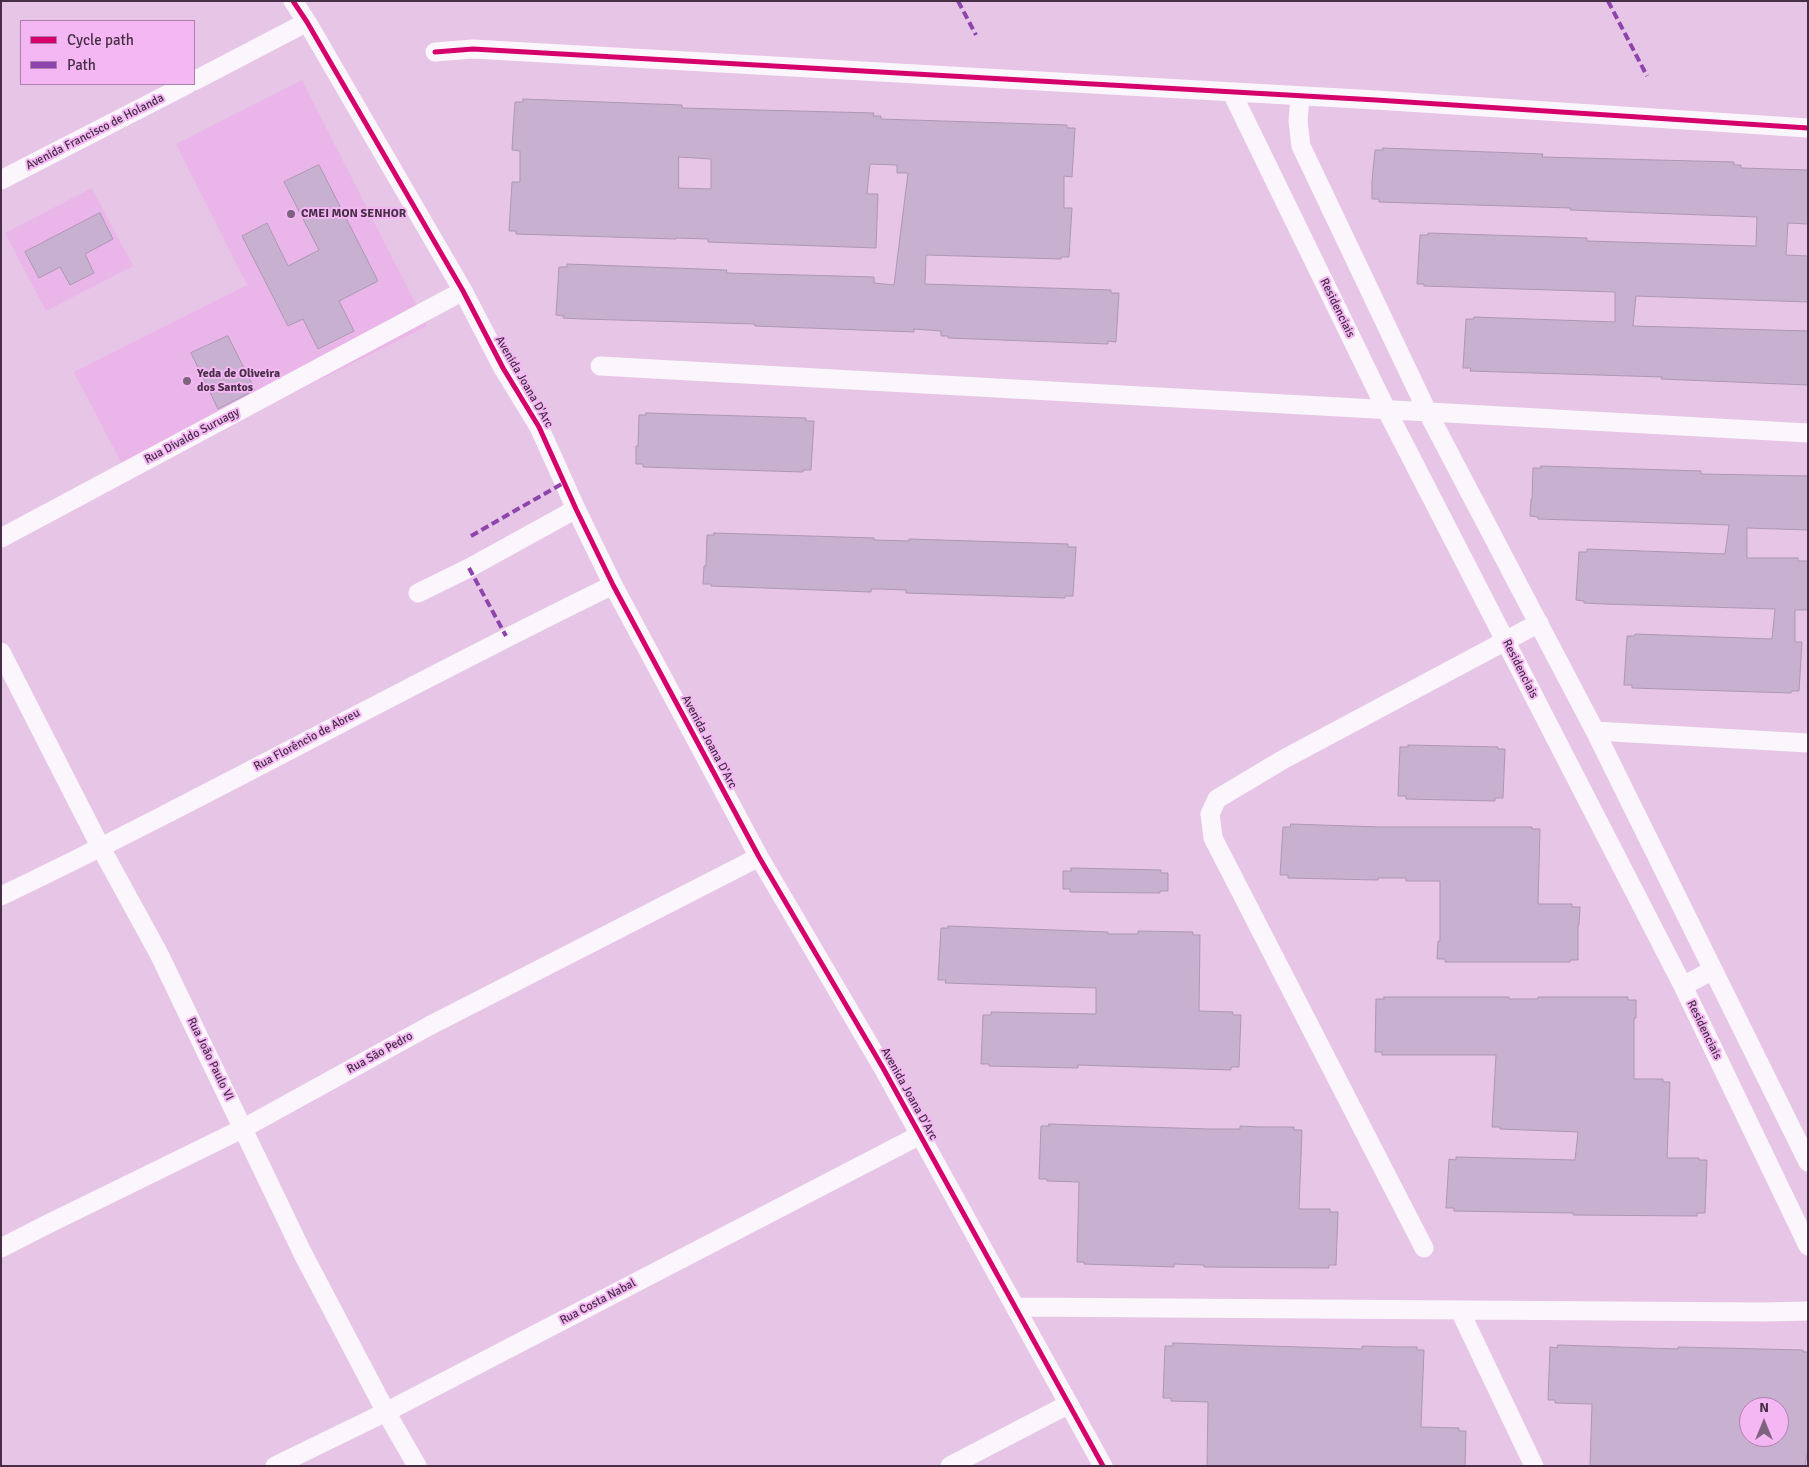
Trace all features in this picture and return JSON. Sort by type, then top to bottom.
[{"type":"street","name":"Avenida Joana D'Arc","points":[[292,1],[307,22],[463,291],[503,368],[539,427],[613,585],[759,857],[883,1068],[1103,1466]]},
{"type":"street","points":[[195,80],[307,22]]},
{"type":"street","points":[[435,52],[473,49],[1300,96],[1808,128]]},
{"type":"street","name":"Avenida Francisco de Holanda","points":[[1,180],[186,85]]},
{"type":"street","name":"Residenciais","points":[[1232,93],[1386,409],[1683,986],[1808,1246]]},
{"type":"street","points":[[1300,96],[1298,121],[1301,146],[1426,411],[1539,623],[1594,731],[1808,1162]]},
{"type":"street","name":"Rua Divaldo Suruagy","points":[[1,538],[463,291]]},
{"type":"street","points":[[600,366],[1808,433]]},
{"type":"street","points":[[418,592],[469,568],[576,509]]},
{"type":"street","name":"Rua Florêncio de Abreu","points":[[1,896],[101,848],[506,636],[613,585]]},
{"type":"street","points":[[1424,1248],[1212,838],[1210,814],[1217,799],[1284,759],[1539,623]]},
{"type":"street","name":"Rua João Paulo VI","points":[[1,652],[101,848],[159,954],[244,1128],[302,1254],[386,1412],[417,1466]]},
{"type":"street","points":[[1594,731],[1808,743]]},
{"type":"street","name":"Rua São Pedro","points":[[1,1248],[244,1128],[429,1026],[759,857]]},
{"type":"street","points":[[1683,986],[1713,970]]},
{"type":"street","name":"Rua Costa Nabal","points":[[275,1466],[386,1412],[920,1135]]},
{"type":"street","points":[[1016,1307],[1460,1311],[1808,1311]]},
{"type":"street","points":[[1460,1311],[1534,1466]]},
{"type":"street","points":[[950,1466],[1069,1404]]},
{"type":"shaded area","name":"CMEI MON SENHOR","points":[[302,80],[427,326],[128,476],[74,372],[247,285],[176,144]]},
{"type":"shaded area","points":[[92,188],[133,266],[46,311],[5,233]]},
{"type":"building","points":[[523,99],[682,105],[682,108],[874,113],[873,116],[881,116],[881,119],[1067,125],[1067,128],[1075,128],[1072,177],[1064,176],[1064,208],[1072,208],[1069,257],[1061,257],[1061,259],[926,255],[925,284],[1111,290],[1111,293],[1119,293],[1116,342],[1108,341],[1108,344],[948,338],[948,336],[941,336],[941,331],[914,329],[914,332],[755,326],[755,324],[563,318],[564,316],[556,315],[559,267],[567,267],[567,264],[727,270],[726,273],[874,277],[874,283],[894,285],[908,173],[897,173],[897,165],[870,164],[867,194],[878,194],[876,248],[708,242],[708,239],[516,234],[516,231],[509,231],[512,182],[520,182],[520,151],[512,150],[515,102],[523,102]],"holes":[[[679,157],[711,159],[711,189],[679,188]]]},
{"type":"building","points":[[1383,148],[1543,154],[1542,157],[1734,162],[1734,165],[1741,165],[1741,168],[1808,170],[1808,224],[1788,223],[1786,255],[1808,256],[1808,302],[1636,296],[1633,326],[1808,331],[1808,385],[1661,379],[1662,377],[1470,371],[1471,368],[1463,368],[1466,319],[1474,319],[1474,317],[1615,322],[1615,292],[1424,286],[1424,284],[1417,284],[1420,235],[1428,235],[1428,233],[1587,238],[1587,241],[1756,246],[1757,217],[1570,210],[1571,208],[1379,202],[1379,199],[1372,199],[1372,181],[1375,150],[1383,150]]},
{"type":"building","points":[[319,165],[378,281],[339,301],[354,331],[318,349],[303,319],[288,326],[242,236],[267,223],[288,266],[319,250],[284,182]]},
{"type":"building","points":[[100,213],[113,239],[85,254],[94,273],[70,285],[60,267],[39,278],[25,252]]},
{"type":"building","points":[[228,336],[255,390],[218,409],[191,353]]},
{"type":"building","points":[[646,413],[806,418],[806,421],[814,421],[811,470],[803,470],[803,472],[643,467],[643,464],[636,464],[636,446],[638,446],[639,415],[646,415]]},
{"type":"building","points":[[1541,466],[1701,471],[1701,474],[1808,476],[1808,530],[1747,528],[1747,558],[1798,558],[1798,561],[1808,561],[1808,610],[1795,610],[1795,642],[1802,642],[1799,691],[1792,691],[1791,693],[1632,688],[1632,685],[1624,685],[1627,636],[1635,636],[1635,634],[1772,639],[1775,609],[1604,604],[1584,603],[1584,601],[1576,600],[1579,552],[1587,552],[1587,549],[1725,554],[1729,525],[1538,519],[1538,517],[1530,516],[1533,468],[1541,468]]},
{"type":"building","points":[[714,533],[874,538],[874,540],[909,541],[909,539],[1068,544],[1068,547],[1076,547],[1073,596],[1065,596],[1065,598],[906,593],[906,590],[879,589],[871,589],[871,592],[711,586],[711,584],[703,584],[704,566],[706,566],[707,535],[714,535]]},
{"type":"building","points":[[1408,745],[1498,747],[1498,749],[1505,749],[1503,798],[1495,798],[1495,801],[1406,799],[1406,796],[1398,796],[1400,747],[1408,747]]},
{"type":"building","points":[[1291,824],[1380,827],[1532,827],[1532,829],[1540,829],[1538,904],[1572,904],[1572,907],[1580,907],[1578,960],[1570,960],[1570,962],[1445,962],[1445,959],[1437,959],[1438,941],[1440,941],[1440,881],[1406,881],[1406,878],[1378,878],[1378,880],[1288,878],[1288,875],[1280,875],[1283,827],[1290,827]]},
{"type":"building","points":[[1071,868],[1161,870],[1161,873],[1168,873],[1168,891],[1160,891],[1160,893],[1070,892],[1070,889],[1063,889],[1063,871],[1071,871]]},
{"type":"building","points":[[948,926],[1108,932],[1108,934],[1138,934],[1138,931],[1193,932],[1193,935],[1200,935],[1199,1011],[1233,1012],[1233,1015],[1241,1015],[1239,1067],[1231,1067],[1231,1070],[1078,1065],[1078,1068],[989,1066],[989,1064],[981,1064],[983,1015],[991,1015],[991,1012],[1096,1014],[1096,988],[945,983],[946,980],[938,980],[941,928],[948,928]]},
{"type":"building","points":[[1384,997],[1509,997],[1509,999],[1538,999],[1538,997],[1628,997],[1628,1000],[1636,1000],[1636,1018],[1634,1018],[1634,1079],[1663,1079],[1663,1082],[1670,1082],[1667,1158],[1699,1158],[1699,1160],[1707,1160],[1705,1213],[1697,1213],[1697,1216],[1573,1215],[1573,1213],[1454,1211],[1454,1208],[1446,1208],[1449,1159],[1456,1160],[1456,1157],[1575,1160],[1578,1132],[1500,1129],[1500,1127],[1492,1127],[1496,1055],[1382,1055],[1382,1052],[1375,1052],[1376,999],[1384,999]]},
{"type":"building","points":[[1049,1124],[1209,1129],[1240,1129],[1240,1126],[1294,1127],[1294,1130],[1302,1130],[1299,1209],[1330,1209],[1330,1212],[1338,1212],[1336,1265],[1329,1265],[1329,1268],[1204,1267],[1204,1265],[1174,1264],[1174,1267],[1084,1264],[1084,1262],[1077,1262],[1079,1182],[1039,1179],[1041,1126],[1049,1126]]},
{"type":"building","points":[[1173,1343],[1362,1349],[1362,1346],[1417,1347],[1417,1350],[1424,1350],[1421,1427],[1459,1428],[1459,1431],[1466,1431],[1465,1466],[1207,1466],[1208,1402],[1171,1401],[1171,1398],[1163,1398],[1165,1346],[1173,1346]]},
{"type":"building","points":[[1558,1345],[1678,1349],[1678,1347],[1803,1350],[1803,1352],[1808,1352],[1808,1449],[1805,1466],[1590,1466],[1592,1404],[1555,1403],[1555,1400],[1548,1400],[1550,1347],[1557,1348]]},
{"type":"marked path","points":[[958,1],[976,35]]},
{"type":"marked path","points":[[1608,1],[1647,76]]},
{"type":"marked path","points":[[471,536],[565,482]]},
{"type":"marked path","points":[[469,568],[506,636]]},
{"type":"cycle path","points":[[293,1],[463,291],[503,368],[539,427],[613,585],[759,857],[883,1068],[1103,1466]]},
{"type":"cycle path","points":[[435,52],[473,49],[1376,100],[1808,128]]},
{"type":"place","name":"CMEI MON SENHOR","points":[[291,214]]},
{"type":"place","name":"Yeda de Oliveira dos Santos","points":[[187,381]]}]
